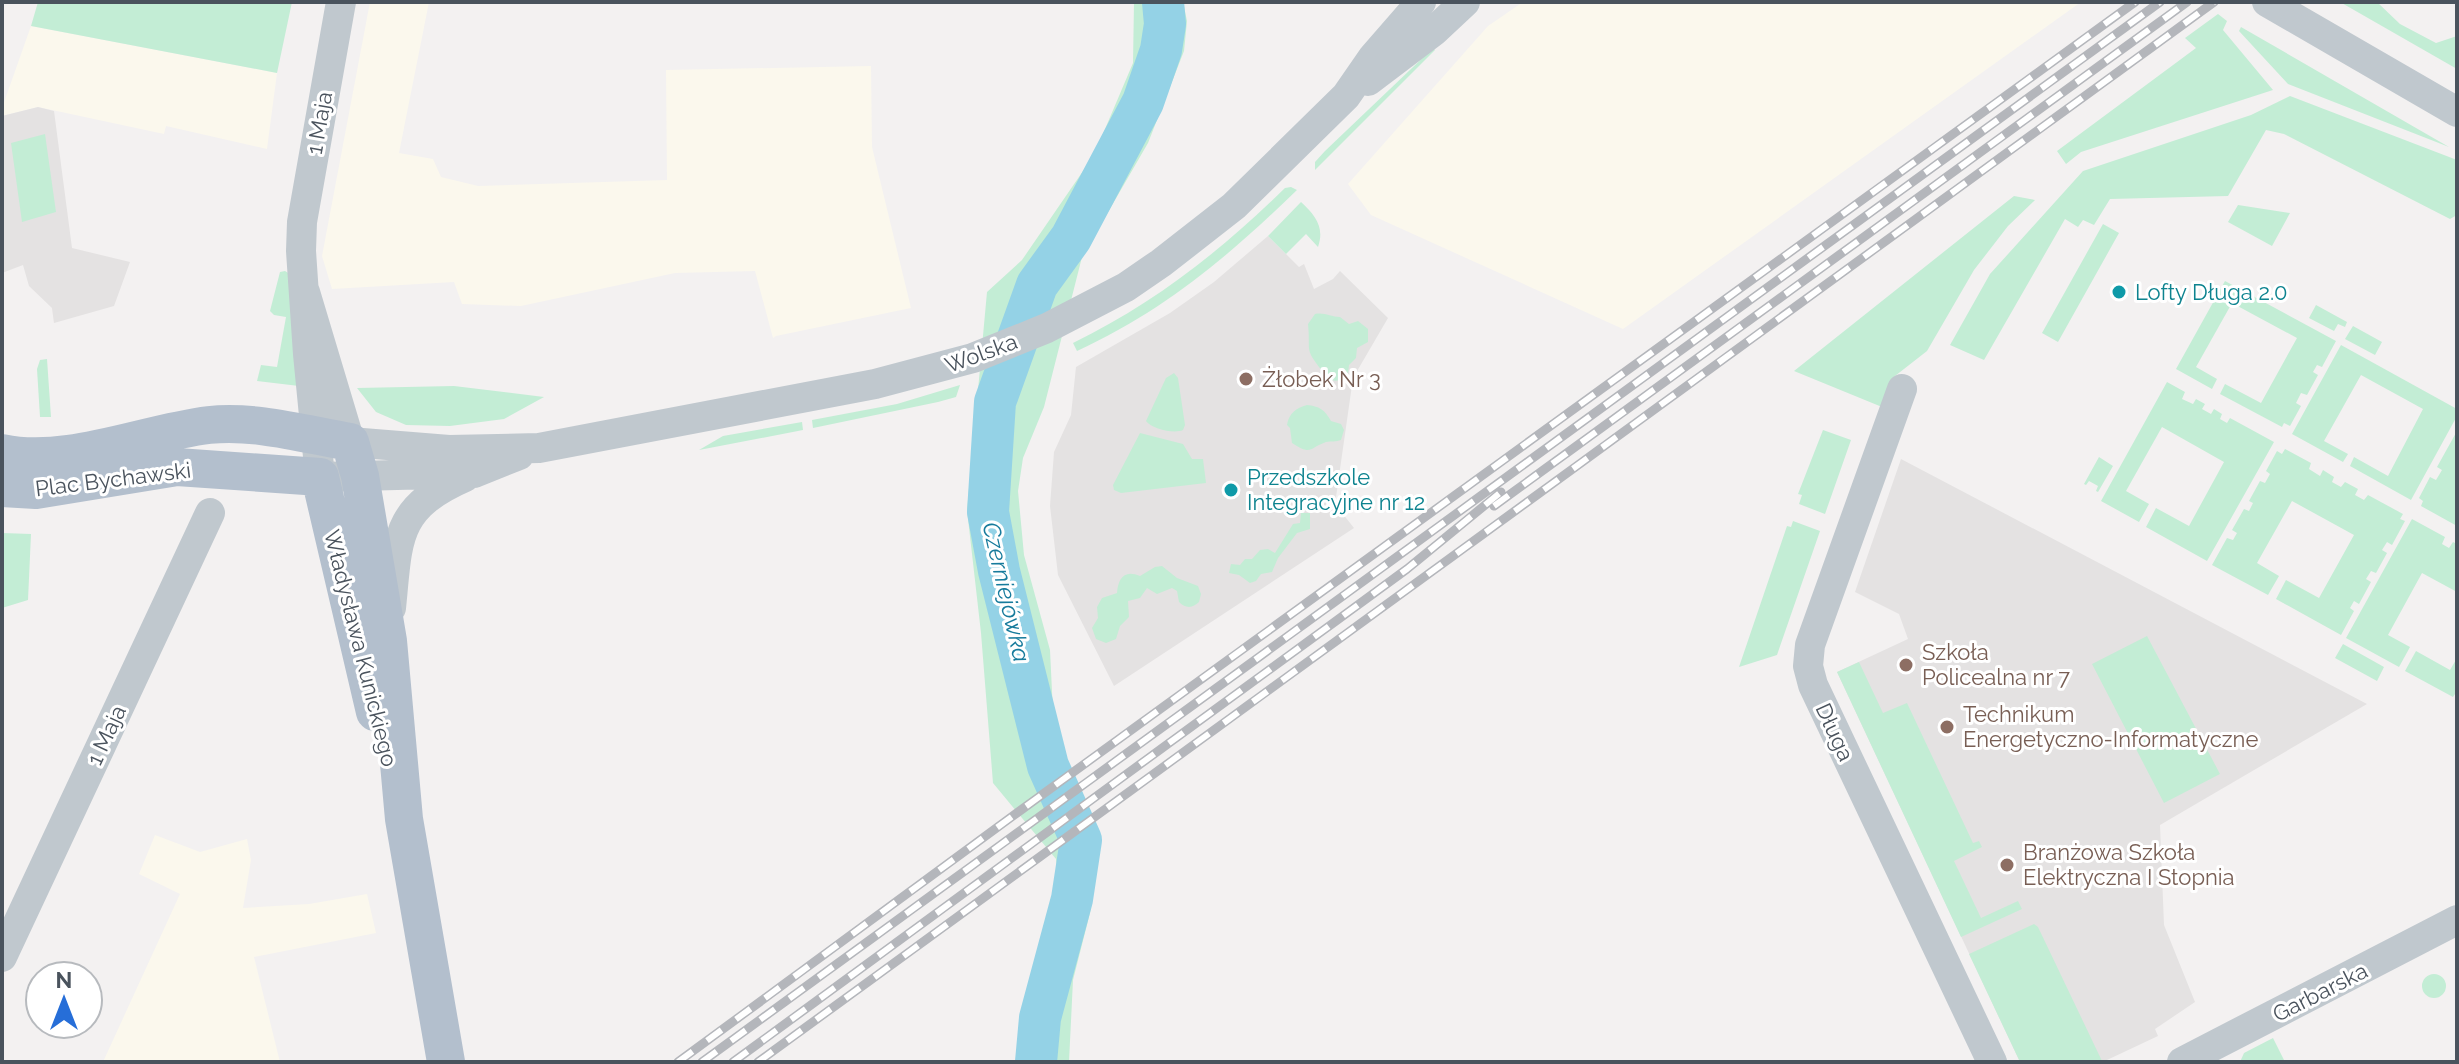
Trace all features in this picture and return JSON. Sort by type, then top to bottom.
[{"type":"main road","name":"Plac Bychawski","points":[[2,453],[61,456],[210,425],[261,426],[342,451]]},
{"type":"main road","name":"Władysława Kunickiego","points":[[342,451],[388,641],[404,819],[446,1062]]},
{"type":"main road","name":"Plac Bychawski","points":[[2,488],[36,490],[177,467],[320,477]]},
{"type":"main road","name":"Władysława Kunickiego","points":[[320,477],[369,689],[404,819]]},
{"type":"street","name":"1 Maja","points":[[341,2],[302,222],[301,251],[305,292],[342,451]]},
{"type":"street","name":"Wolska","points":[[1346,96],[1373,57],[1421,2]]},
{"type":"street","name":"Wolska","points":[[342,451],[539,448],[875,384],[973,358],[1091,307],[1126,287],[1197,237],[1234,206],[1346,96],[1384,70],[1465,2]]},
{"type":"street","points":[[2267,2],[2457,112]]},
{"type":"street","name":"Długa","points":[[1902,389],[1810,645],[1808,666],[1813,685],[1992,1062]]},
{"type":"street","name":"Wolska","points":[[342,451],[474,473],[539,448]]},
{"type":"street","points":[[320,477],[342,451]]},
{"type":"street","name":"Plac Bychawski","points":[[320,477],[342,451]]},
{"type":"street","name":"Władysława Kunickiego","points":[[388,641],[396,553],[406,521],[432,493],[474,473]]},
{"type":"street","name":"1 Maja","points":[[2,957],[210,513]]},
{"type":"street","name":"Garbarska","points":[[2182,1062],[2457,920]]},
{"type":"shaded area","points":[[370,2],[429,2],[399,153],[433,159],[441,177],[478,186],[667,180],[666,70],[871,66],[872,147],[911,308],[773,338],[755,271],[675,273],[521,306],[462,304],[454,282],[332,289],[322,256]]},
{"type":"shaded area","points":[[1523,2],[2081,2],[1623,329],[1371,215],[1348,184],[1488,26]]},
{"type":"shaded area","points":[[31,26],[277,73],[267,149],[166,126],[164,134],[38,107],[2,116],[2,108]]},
{"type":"shaded area","points":[[38,107],[54,111],[72,248],[130,262],[114,306],[54,323],[52,308],[29,286],[23,265],[2,273],[2,116]]},
{"type":"shaded area","points":[[1268,236],[1299,267],[1304,264],[1314,289],[1333,279],[1340,271],[1388,318],[1353,378],[1335,504],[1354,528],[1114,686],[1058,575],[1050,506],[1054,452],[1071,415],[1076,367],[1170,313],[1214,282]]},
{"type":"shaded area","points":[[1901,459],[2367,704],[2160,825],[2164,925],[2195,1002],[2155,1029],[2158,1036],[2107,1060],[2020,1062],[1837,672],[1908,639],[1899,614],[1855,592]]},
{"type":"shaded area","points":[[155,835],[200,852],[247,839],[251,860],[243,908],[309,904],[367,894],[376,933],[254,957],[280,1062],[103,1062],[180,894],[139,874]]},
{"type":"green space","points":[[38,2],[292,2],[277,73],[31,26]]},
{"type":"green space","points":[[1134,2],[1183,2],[1187,21],[1184,51],[1148,143],[1082,257],[1044,407],[1023,458],[1018,491],[1024,555],[1050,650],[1054,733],[1093,838],[1096,875],[1073,980],[1069,1062],[1021,1062],[1023,1016],[1059,891],[1056,859],[993,783],[967,510],[987,292],[1022,260],[1094,155],[1133,63]]},
{"type":"green space","points":[[2340,2],[2377,2],[2400,24],[2436,43],[2457,36],[2457,69]]},
{"type":"green space","points":[[2218,14],[2227,21],[2223,30],[2273,90],[2081,152],[2066,164],[2057,151],[2196,48],[2185,38]]},
{"type":"green space","points":[[2241,27],[2449,147],[2288,84],[2239,31]]},
{"type":"green space","points":[[1433,48],[1435,50],[1315,170],[1315,162],[1325,151]]},
{"type":"green space","points":[[2290,96],[2457,160],[2457,215],[2450,219],[2284,134],[2266,130],[2228,196],[2110,199],[2094,225],[2083,220],[2078,227],[2065,219],[1984,360],[1950,345],[1990,274],[2083,171],[2251,115]]},
{"type":"green space","points":[[45,134],[56,212],[22,222],[11,143]]},
{"type":"green space","points":[[1285,188],[1297,190],[1194,280],[1139,318],[1077,351],[1073,343],[1131,311],[1185,274]]},
{"type":"green space","points":[[2014,196],[2035,200],[2008,226],[1974,270],[1927,351],[1895,376],[1882,407],[1794,371]]},
{"type":"green space","points":[[1301,202],[1319,227],[1318,247],[1306,234],[1286,254],[1268,236]]},
{"type":"green space","points":[[2238,205],[2290,213],[2272,246],[2228,222]]},
{"type":"green space","points":[[2103,224],[2119,233],[2058,342],[2042,333]]},
{"type":"green space","points":[[280,272],[290,274],[299,386],[257,381],[261,365],[277,367],[286,317],[270,311]]},
{"type":"green space","points":[[2225,281],[2336,341],[2322,367],[2317,365],[2313,372],[2318,375],[2307,395],[2301,393],[2296,403],[2301,406],[2290,426],[2284,423],[2282,427],[2220,394],[2225,384],[2261,403],[2297,338],[2232,303],[2196,367],[2217,379],[2212,389],[2176,369]]},
{"type":"green space","points":[[2316,305],[2347,322],[2345,327],[2338,324],[2334,331],[2309,318]]},
{"type":"green space","points":[[1315,314],[1340,317],[1349,324],[1358,321],[1368,329],[1368,342],[1357,348],[1356,358],[1341,380],[1330,379],[1310,354],[1308,324]]},
{"type":"green space","points":[[2353,326],[2382,342],[2375,355],[2345,339]]},
{"type":"green space","points":[[2341,345],[2457,409],[2457,416],[2411,500],[2350,466],[2354,457],[2388,476],[2423,409],[2361,375],[2324,441],[2348,454],[2343,462],[2292,434]]},
{"type":"green space","points":[[47,359],[51,417],[40,417],[37,369],[40,360]]},
{"type":"green space","points":[[1174,373],[1178,378],[1185,425],[1183,430],[1174,431],[1158,428],[1146,421],[1166,378]]},
{"type":"green space","points":[[2167,382],[2185,392],[2182,399],[2193,404],[2196,399],[2205,404],[2202,409],[2211,414],[2214,409],[2222,414],[2220,419],[2227,423],[2230,418],[2274,442],[2207,561],[2146,527],[2156,508],[2189,526],[2224,462],[2162,427],[2126,491],[2149,504],[2139,522],[2101,501]]},
{"type":"green space","points":[[960,385],[956,397],[813,428],[812,420],[897,404]]},
{"type":"green space","points":[[454,386],[544,397],[504,419],[450,426],[406,425],[376,412],[357,388]]},
{"type":"green space","points":[[1307,405],[1321,409],[1331,421],[1341,424],[1344,430],[1341,440],[1326,442],[1310,450],[1292,443],[1287,425],[1289,417]]},
{"type":"green space","points":[[802,422],[803,430],[699,450],[723,436]]},
{"type":"green space","points":[[1823,430],[1851,440],[1825,514],[1799,504],[1802,495],[1798,494]]},
{"type":"green space","points":[[2457,431],[2457,526],[2421,506],[2423,501],[2419,498],[2430,477],[2436,480],[2442,470],[2437,467]]},
{"type":"green space","points":[[1140,433],[1183,444],[1192,459],[1203,459],[1206,483],[1121,493],[1114,490],[1113,485]]},
{"type":"green space","points":[[2285,449],[2311,463],[2309,469],[2320,476],[2323,470],[2334,477],[2332,482],[2341,487],[2345,482],[2358,489],[2355,495],[2364,500],[2368,495],[2403,514],[2400,519],[2405,521],[2392,545],[2387,542],[2382,550],[2387,553],[2376,573],[2371,571],[2366,579],[2371,582],[2359,604],[2354,601],[2350,608],[2354,611],[2341,635],[2276,599],[2286,580],[2319,598],[2354,535],[2292,501],[2257,563],[2279,576],[2268,595],[2212,565],[2227,538],[2233,540],[2237,533],[2232,530],[2244,509],[2249,511],[2253,503],[2249,501],[2260,481],[2265,483],[2270,474],[2266,471],[2277,451],[2282,454]]},
{"type":"green space","points":[[2099,457],[2113,466],[2098,492],[2098,486],[2089,481],[2084,484]]},
{"type":"green space","points":[[1301,513],[1310,513],[1310,529],[1297,533],[1278,558],[1272,572],[1261,574],[1250,583],[1239,575],[1229,573],[1231,564],[1240,565],[1260,550],[1268,549],[1275,553],[1293,524],[1300,523]]},
{"type":"green space","points":[[2412,519],[2445,537],[2442,544],[2449,548],[2453,542],[2457,544],[2457,592],[2422,573],[2388,635],[2410,647],[2399,667],[2346,638]]},
{"type":"green space","points":[[1793,521],[1820,531],[1777,655],[1739,667],[1787,526],[1791,527]]},
{"type":"green space","points":[[2,533],[31,534],[28,600],[2,608]]},
{"type":"green space","points":[[1162,566],[1177,578],[1198,586],[1201,594],[1199,602],[1187,607],[1179,602],[1177,591],[1172,588],[1157,594],[1147,588],[1140,598],[1128,601],[1129,617],[1120,626],[1116,639],[1106,643],[1096,639],[1092,628],[1098,618],[1097,607],[1102,598],[1117,593],[1120,580],[1126,575],[1140,576]]},
{"type":"green space","points":[[2147,636],[2220,774],[2164,803],[2092,664]]},
{"type":"green space","points":[[2343,644],[2384,667],[2377,681],[2335,658]]},
{"type":"green space","points":[[2416,651],[2450,670],[2457,658],[2457,691],[2453,697],[2405,671]]},
{"type":"green space","points":[[1859,662],[1883,713],[1907,703],[1973,843],[1979,841],[1982,847],[1954,861],[1981,918],[2018,901],[2022,909],[1961,937],[1837,672]]},
{"type":"green space","points":[[2034,924],[2102,1061],[2020,1062],[1969,954]]},
{"type":"green space","points":[[2434,974],[2443,977],[2446,986],[2443,995],[2434,998],[2425,995],[2422,986],[2425,977]]},
{"type":"green space","points":[[2273,1038],[2285,1062],[2240,1062],[2244,1053]]},
{"type":"waterway","name":"Czerniejówka","points":[[1036,1062],[1040,1018],[1072,899],[1081,840],[1048,766],[999,571],[988,512],[995,402],[1037,285],[1071,238],[1143,102],[1161,50],[1165,24],[1163,2]]},
{"type":"railway","points":[[678,1062],[2135,2]]},
{"type":"railway","points":[[702,1062],[2160,2]]},
{"type":"railway","points":[[1494,506],[2187,2]]},
{"type":"railway","points":[[758,1062],[2214,2]]},
{"type":"railway","points":[[733,1062],[1407,569],[1501,492]]},
{"type":"place","name":"Lofty Długa 2.0","points":[[2119,292]]},
{"type":"place","name":"Żłobek Nr 3","points":[[1246,379]]},
{"type":"place","name":"Przedszkole Integracyjne nr 12","points":[[1231,490]]},
{"type":"place","name":"Szkoła Policealna nr 7","points":[[1906,665]]},
{"type":"place","name":"Technikum Energetyczno-Informatyczne","points":[[1947,727]]},
{"type":"place","name":"Branżowa Szkoła Elektryczna I Stopnia","points":[[2007,865]]}]
